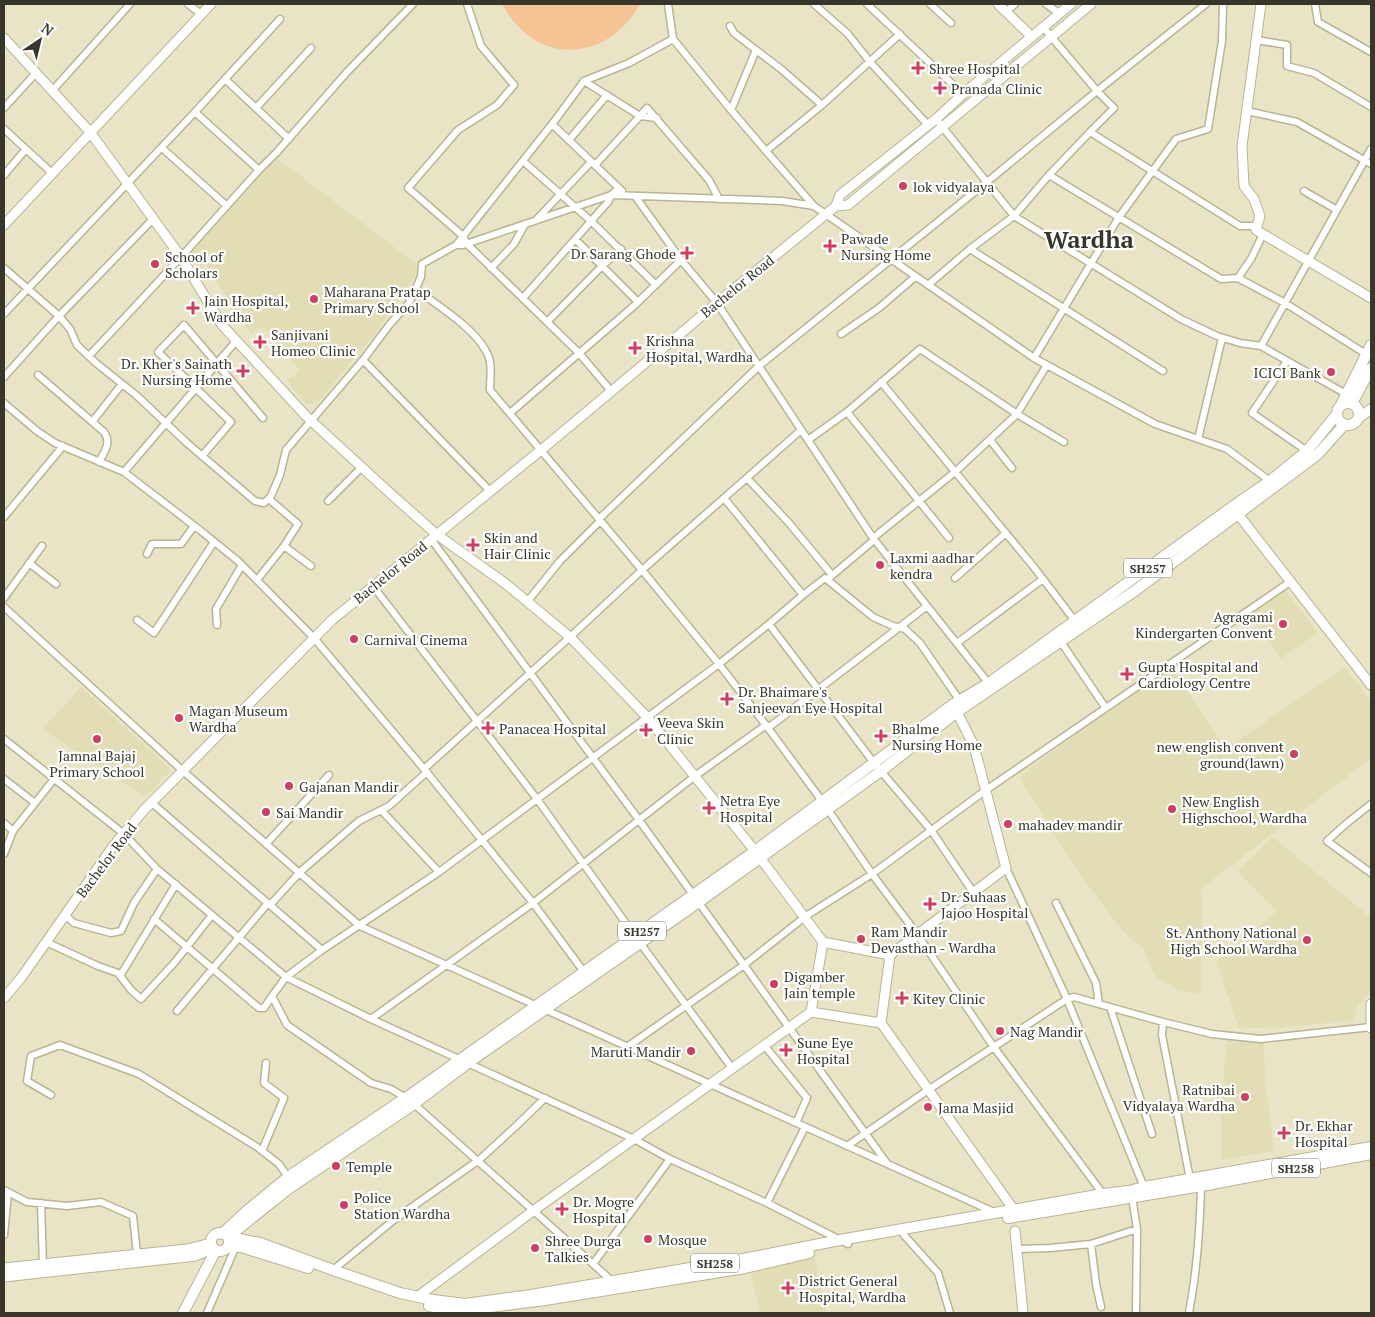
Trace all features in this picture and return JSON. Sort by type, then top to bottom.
[{"type":"main road","name":"SH257","points":[[1348,402],[1369,349]]},
{"type":"main road","name":"SH257","points":[[228,1241],[288,1189],[464,1061],[758,854],[825,805],[874,763],[960,701],[990,686],[1061,642],[1136,590],[1307,451],[1348,402],[1371,368]]},
{"type":"main road","points":[[1348,402],[1361,407],[1366,413],[1353,425],[1344,425],[1339,421],[1348,402]]},
{"type":"main road","name":"SH257","points":[[825,805],[881,771],[1075,621],[1235,510],[1311,460],[1344,425]]},
{"type":"main road","name":"SH257","points":[[540,1007],[584,972],[638,939]]},
{"type":"main road","name":"SH257","points":[[228,1241],[249,1209],[288,1177],[410,1101]]},
{"type":"main road","name":"SH258","points":[[228,1241],[239,1239],[260,1242],[390,1290],[433,1300],[465,1304],[531,1295],[844,1242],[997,1213],[1014,1214],[1132,1198],[1371,1147]]},
{"type":"main road","name":"SH258","points":[[1220,1178],[1371,1154]]},
{"type":"main road","name":"SH258","points":[[228,1241],[388,1296],[459,1310],[648,1285],[745,1268],[844,1242],[904,1235],[1014,1214],[1103,1194],[1130,1191],[1190,1179],[1205,1182]]},
{"type":"main road","points":[[184,1313],[214,1247],[214,1236],[228,1241],[221,1251],[214,1247]]},
{"type":"street","points":[[188,4],[201,14]]},
{"type":"street","points":[[4,225],[211,4]]},
{"type":"street","points":[[89,356],[289,139],[347,72],[413,4]]},
{"type":"street","points":[[467,4],[481,46],[514,85],[497,105],[458,130],[408,188],[463,236],[467,244],[579,353],[611,391]]},
{"type":"street","points":[[668,4],[673,39],[766,151],[824,215],[1034,358],[1155,424],[1227,449],[1270,482]]},
{"type":"street","points":[[814,4],[848,34],[870,62],[935,123],[1014,216],[1181,319],[1222,338],[1261,346],[1348,402]]},
{"type":"street","points":[[868,4],[963,94]]},
{"type":"street","points":[[930,4],[951,23]]},
{"type":"street","points":[[998,4],[1032,37]]},
{"type":"street","points":[[1006,12],[1015,4]]},
{"type":"street","points":[[1046,4],[1059,14]]},
{"type":"street","name":"Bachelor Road","points":[[5,994],[21,978],[114,845],[183,771],[332,620],[541,450],[824,215],[836,206],[848,205],[963,94],[1071,4]]},
{"type":"street","name":"Bachelor Road","points":[[836,206],[840,195],[1091,4]]},
{"type":"street","points":[[527,602],[560,561],[600,520],[759,366],[987,182],[1096,91],[1206,4]]},
{"type":"street","points":[[1034,358],[1119,217],[1176,139],[1208,129],[1222,42],[1223,4]]},
{"type":"street","points":[[1261,4],[1242,146],[1244,186],[1254,199],[1260,216],[1256,230],[1371,298]]},
{"type":"street","points":[[1316,4],[1318,22],[1371,52]]},
{"type":"street","points":[[52,91],[127,5]]},
{"type":"street","points":[[4,314],[162,148],[280,20]]},
{"type":"street","points":[[730,26],[734,33],[782,69],[822,105]]},
{"type":"street","points":[[928,285],[970,249],[1014,216],[1049,175],[1114,108],[1096,91],[1043,27]]},
{"type":"street","points":[[766,151],[822,105],[900,34]]},
{"type":"street","points":[[4,38],[90,132],[181,257],[222,325],[310,420],[433,536],[530,674],[696,898],[887,1164]]},
{"type":"street","points":[[4,268],[59,316],[70,329],[77,345],[89,356],[255,501],[264,503],[271,496],[280,475],[286,450],[363,360],[390,324],[409,304],[421,276],[422,264],[456,245],[552,124],[584,80],[630,64],[673,39]]},
{"type":"street","points":[[1256,40],[1287,45],[1287,66],[1314,73],[1371,107]]},
{"type":"street","points":[[256,108],[312,48]]},
{"type":"street","points":[[731,110],[756,50]]},
{"type":"street","points":[[4,108],[36,73]]},
{"type":"street","points":[[225,79],[289,139]]},
{"type":"street","points":[[584,80],[640,116]]},
{"type":"street","points":[[568,140],[607,95]]},
{"type":"street","points":[[535,221],[647,108],[709,180],[719,199]]},
{"type":"street","points":[[195,112],[259,170]]},
{"type":"street","points":[[1247,112],[1298,122],[1368,163]]},
{"type":"street","points":[[552,124],[627,196]]},
{"type":"street","points":[[4,129],[52,172]]},
{"type":"street","points":[[1090,132],[1240,226],[1257,226]]},
{"type":"street","points":[[162,148],[227,206]]},
{"type":"street","points":[[4,174],[26,149]]},
{"type":"street","points":[[1261,346],[1337,210],[1368,163],[1371,149]]},
{"type":"street","points":[[523,161],[577,208],[656,284]]},
{"type":"street","points":[[1049,175],[1221,279],[1238,278],[1369,349]]},
{"type":"street","points":[[456,245],[467,244],[577,208],[611,195],[619,188]]},
{"type":"street","points":[[1304,191],[1337,210]]},
{"type":"street","points":[[611,195],[782,201],[814,206]]},
{"type":"street","points":[[522,298],[592,222],[608,202],[611,195]]},
{"type":"street","points":[[635,196],[682,260],[717,303],[874,539],[990,686]]},
{"type":"street","points":[[4,377],[59,316],[153,219]]},
{"type":"street","points":[[491,268],[514,244],[525,224]]},
{"type":"street","points":[[1238,278],[1251,259],[1262,234]]},
{"type":"street","points":[[575,239],[638,302]]},
{"type":"street","points":[[547,322],[621,249]]},
{"type":"street","points":[[970,249],[1163,371]]},
{"type":"street","points":[[510,413],[638,302],[682,260]]},
{"type":"street","points":[[841,334],[879,308],[915,277]]},
{"type":"street","points":[[416,289],[466,327],[487,352],[490,366],[490,390],[642,570],[767,726],[917,934],[993,1046],[1103,1194]]},
{"type":"street","points":[[202,456],[231,422],[158,352],[184,325],[263,418]]},
{"type":"street","points":[[1198,439],[1222,338]]},
{"type":"street","points":[[124,472],[237,340]]},
{"type":"street","points":[[808,440],[846,412],[920,348],[1017,414],[1064,442]]},
{"type":"street","points":[[363,360],[490,491]]},
{"type":"street","points":[[1287,361],[1252,413],[1307,451]]},
{"type":"street","points":[[827,580],[955,472],[1017,414],[1047,365]]},
{"type":"street","points":[[38,375],[108,437],[108,446],[100,462]]},
{"type":"street","points":[[881,382],[1006,533],[1075,621]]},
{"type":"street","points":[[92,422],[122,384]]},
{"type":"street","points":[[4,403],[37,431],[55,443],[124,472],[242,565],[314,638],[425,770],[533,903],[584,972]]},
{"type":"street","points":[[846,412],[949,538]]},
{"type":"street","points":[[177,1011],[239,937],[299,872],[362,819],[382,811],[477,720],[530,674],[642,570],[801,430]]},
{"type":"street","points":[[990,440],[1012,468]]},
{"type":"street","points":[[4,517],[63,446]]},
{"type":"street","points":[[328,500],[362,467]]},
{"type":"street","points":[[747,478],[789,523],[832,575]]},
{"type":"street","points":[[724,498],[803,595]]},
{"type":"street","points":[[257,580],[284,546],[298,524],[269,499]]},
{"type":"street","points":[[1235,510],[1371,685]]},
{"type":"street","points":[[147,554],[152,544],[181,544],[194,526]]},
{"type":"street","points":[[955,578],[1006,533]]},
{"type":"street","points":[[418,1297],[533,1211],[811,1012],[823,942],[806,916],[758,854],[647,717],[570,637],[506,584],[433,536]]},
{"type":"street","points":[[138,620],[154,633],[214,542]]},
{"type":"street","points":[[4,598],[42,546]]},
{"type":"street","points":[[284,546],[311,566]]},
{"type":"street","points":[[30,563],[56,584]]},
{"type":"street","points":[[217,624],[216,609],[242,565]]},
{"type":"street","points":[[154,919],[259,1008],[264,1008],[286,977],[322,950],[439,872],[538,799],[719,664],[825,578],[873,617],[905,629],[920,643],[960,701]]},
{"type":"street","points":[[957,643],[1043,579]]},
{"type":"street","points":[[628,1047],[744,965],[806,916],[872,874],[986,790],[1290,582]]},
{"type":"street","points":[[373,586],[538,799],[732,1068]]},
{"type":"street","points":[[371,1019],[533,903],[695,776],[767,726],[927,606]]},
{"type":"street","points":[[4,607],[183,771],[360,926],[997,1213]]},
{"type":"street","points":[[769,624],[874,763],[931,830],[973,892]]},
{"type":"street","points":[[1061,642],[1105,707]]},
{"type":"street","points":[[957,712],[974,746],[1006,868],[1066,999],[1144,1187]]},
{"type":"street","points":[[4,739],[124,834],[158,869],[286,977],[371,1019],[634,1139],[670,1159],[767,1203],[844,1242]]},
{"type":"street","points":[[266,844],[329,774]]},
{"type":"street","points":[[4,779],[35,803]]},
{"type":"street","points":[[4,854],[13,831],[54,779]]},
{"type":"street","points":[[152,803],[322,950]]},
{"type":"street","points":[[1371,804],[1347,822],[1327,841],[1371,873]]},
{"type":"street","points":[[382,811],[439,872]]},
{"type":"street","points":[[4,823],[13,831]]},
{"type":"street","points":[[1006,868],[890,955],[881,1023],[1014,1214],[1023,1313]]},
{"type":"street","points":[[65,915],[74,923],[111,934],[121,931],[134,903],[158,869]]},
{"type":"street","points":[[120,976],[176,884]]},
{"type":"street","points":[[1056,903],[1096,983],[1099,1004]]},
{"type":"street","points":[[46,942],[118,973],[131,990],[141,999],[187,947],[212,915]]},
{"type":"street","points":[[823,942],[890,955]]},
{"type":"street","points":[[272,996],[287,1026],[371,1083],[391,1089],[410,1101],[612,1281]]},
{"type":"street","points":[[847,1146],[993,1046],[1066,999],[1074,997],[1212,1034],[1261,1039],[1371,1028],[1371,1004]]},
{"type":"street","points":[[1110,1007],[1152,1134]]},
{"type":"street","points":[[811,1012],[881,1023]]},
{"type":"street","points":[[1163,1022],[1162,1036],[1190,1179]]},
{"type":"street","points":[[764,1045],[806,1098],[796,1123]]},
{"type":"street","points":[[51,1095],[27,1081],[31,1056],[60,1046],[139,1074],[262,1151],[279,1164],[288,1177]]},
{"type":"street","points":[[262,1151],[284,1101],[283,1096],[264,1083],[266,1063]]},
{"type":"street","points":[[332,1270],[395,1219],[478,1160],[545,1098]]},
{"type":"street","points":[[767,1203],[805,1127]]},
{"type":"street","points":[[593,1264],[670,1159]]},
{"type":"street","points":[[1189,1313],[1194,1288],[1205,1182]]},
{"type":"street","points":[[4,1235],[6,1191],[27,1202],[67,1206],[101,1202],[133,1216],[137,1254]]},
{"type":"street","points":[[1132,1198],[1137,1229],[1136,1313]]},
{"type":"street","points":[[41,1203],[44,1268]]},
{"type":"street","points":[[1018,1249],[1091,1244],[1137,1229]]},
{"type":"street","points":[[904,1235],[938,1273],[950,1313]]},
{"type":"street","points":[[207,1313],[228,1241]]},
{"type":"street","points":[[1091,1244],[1101,1307]]},
{"type":"street","points":[[4,1277],[44,1268],[137,1254],[214,1247]]},
{"type":"street","points":[[4,1268],[44,1268],[196,1256],[214,1247]]},
{"type":"shaded area","points":[[502,4],[640,4],[626,24],[609,38],[590,47],[571,50],[551,47],[533,39],[516,24]]},
{"type":"shaded area","name":"Maharana Pratap Primary School","points":[[277,158],[415,263],[418,272],[376,332],[319,401],[308,405],[292,388],[288,380],[300,371],[262,326],[251,334],[206,265],[199,268],[190,253]]},
{"type":"shaded area","name":"Agragami Kindergarten Convent","points":[[1285,590],[1318,633],[1281,658],[1248,614]]},
{"type":"shaded area","name":"New English Highschool, Wardha","points":[[1345,667],[1371,702],[1371,758],[1198,891],[1202,895],[1201,994],[1178,990],[1154,975],[1145,951],[1121,929],[1093,892],[1057,839],[1020,778],[1030,768],[1129,695],[1172,668],[1226,749]]},
{"type":"shaded area","name":"Jamnal Bajaj Primary School","points":[[81,687],[171,770],[145,797],[42,729]]},
{"type":"shaded area","name":"St. Anthony National High School Wardha","points":[[1273,837],[1371,918],[1371,987],[1366,998],[1358,1005],[1354,1020],[1298,1026],[1239,1029],[1216,962],[1277,911],[1238,871]]},
{"type":"shaded area","name":"Ratnibai Vidyalaya Wardha","points":[[1227,1036],[1264,1041],[1265,1081],[1274,1151],[1221,1160],[1221,1112]]},
{"type":"shaded area","name":"District General Hospital, Wardha","points":[[813,1251],[826,1313],[760,1313],[749,1263]]},
{"type":"place","name":"Shree Hospital","points":[[918,68]]},
{"type":"place","name":"Pranada Clinic","points":[[940,88]]},
{"type":"place","name":"lok vidyalaya","points":[[903,186]]},
{"type":"place","name":"Pawade Nursing Home","points":[[830,246]]},
{"type":"place","name":"Dr Sarang Ghode","points":[[687,253]]},
{"type":"place","name":"School of Scholars","points":[[155,264]]},
{"type":"place","name":"Maharana Pratap Primary School","points":[[314,299]]},
{"type":"place","name":"Jain Hospital, Wardha","points":[[193,308]]},
{"type":"place","name":"Sanjivani Homeo Clinic","points":[[260,342]]},
{"type":"place","name":"Krishna Hospital, Wardha","points":[[635,348]]},
{"type":"place","name":"Dr. Kher's Sainath Nursing Home","points":[[243,371]]},
{"type":"place","name":"ICICI Bank","points":[[1331,372]]},
{"type":"place","name":"Skin and Hair Clinic","points":[[473,545]]},
{"type":"place","name":"Laxmi aadhar kendra","points":[[880,565]]},
{"type":"place","name":"Agragami Kindergarten Convent","points":[[1283,624]]},
{"type":"place","name":"Carnival Cinema","points":[[354,639]]},
{"type":"place","name":"Gupta Hospital and Cardiology Centre","points":[[1127,674]]},
{"type":"place","name":"Dr. Bhaimare's Sanjeevan Eye Hospital","points":[[727,699]]},
{"type":"place","name":"Magan Museum Wardha","points":[[179,718]]},
{"type":"place","name":"Panacea Hospital","points":[[488,728]]},
{"type":"place","name":"Veeva Skin Clinic","points":[[646,730]]},
{"type":"place","name":"Bhalme Nursing Home","points":[[881,736]]},
{"type":"place","name":"Jamnal Bajaj Primary School","points":[[97,739]]},
{"type":"place","name":"new english convent ground(lawn)","points":[[1294,754]]},
{"type":"place","name":"Gajanan Mandir","points":[[289,786]]},
{"type":"place","name":"Netra Eye Hospital","points":[[709,808]]},
{"type":"place","name":"New English Highschool, Wardha","points":[[1172,809]]},
{"type":"place","name":"Sai Mandir","points":[[266,812]]},
{"type":"place","name":"mahadev mandir","points":[[1008,824]]},
{"type":"place","name":"Dr. Suhaas Jajoo Hospital","points":[[930,904]]},
{"type":"place","name":"Ram Mandir Devasthan - Wardha","points":[[861,939]]},
{"type":"place","name":"St. Anthony National High School Wardha","points":[[1307,940]]},
{"type":"place","name":"Digamber Jain temple","points":[[774,984]]},
{"type":"place","name":"Kitey Clinic","points":[[902,998]]},
{"type":"place","name":"Nag Mandir","points":[[1000,1031]]},
{"type":"place","name":"Sune Eye Hospital","points":[[786,1050]]},
{"type":"place","name":"Maruti Mandir","points":[[691,1051]]},
{"type":"place","name":"Ratnibai Vidyalaya Wardha","points":[[1245,1097]]},
{"type":"place","name":"Jama Masjid","points":[[928,1107]]},
{"type":"place","name":"Dr. Ekhar Hospital","points":[[1284,1133]]},
{"type":"place","name":"Temple","points":[[336,1166]]},
{"type":"place","name":"Police Station Wardha","points":[[344,1205]]},
{"type":"place","name":"Dr. Mogre Hospital","points":[[562,1209]]},
{"type":"place","name":"Mosque","points":[[648,1239]]},
{"type":"place","name":"Shree Durga Talkies","points":[[535,1248]]},
{"type":"place","name":"District General Hospital, Wardha","points":[[788,1288]]},
{"type":"district","name":"Wardha","points":[[1089,239]]}]
